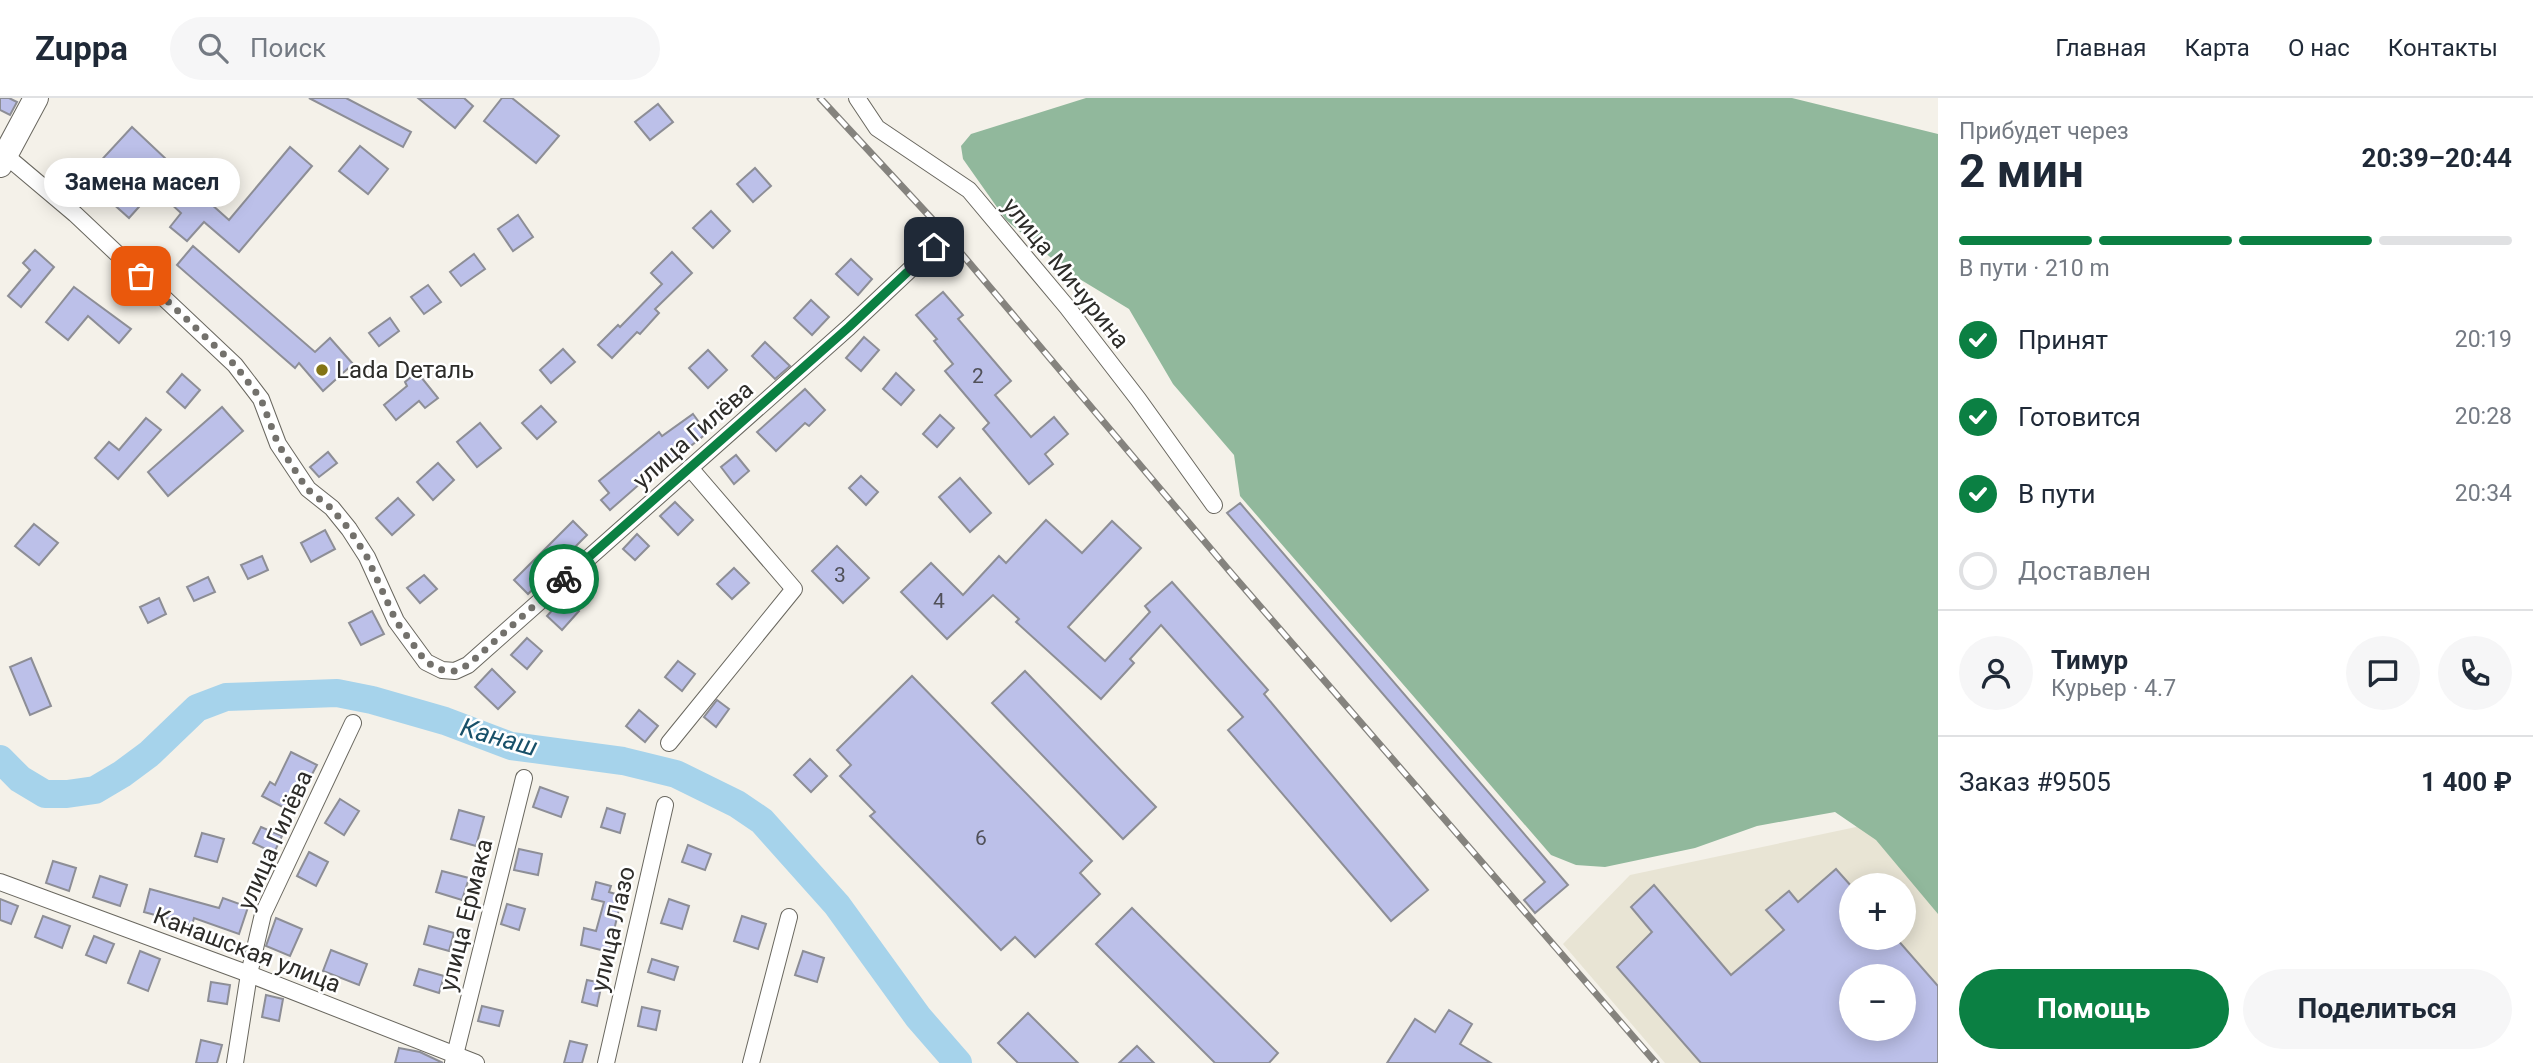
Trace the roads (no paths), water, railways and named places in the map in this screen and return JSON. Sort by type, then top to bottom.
[{"type":"main road","points":[[2,158],[36,98]]},
{"type":"street","name":"улица Мичурина","points":[[857,98],[877,128],[969,190],[1067,307],[1214,505]]},
{"type":"street","name":"улица Гилёва","points":[[2,158],[75,214],[235,365],[261,399],[278,444],[307,489],[331,508],[367,557],[396,621],[426,662],[442,670],[455,671],[468,665],[849,327],[934,247]]},
{"type":"street","points":[[669,743],[794,589],[690,468]]},
{"type":"street","name":"улица Гилёва","points":[[235,1063],[249,974],[263,914],[353,723]]},
{"type":"street","name":"улица Ермака","points":[[454,1059],[524,778]]},
{"type":"street","name":"улица Лазо","points":[[606,1063],[665,805]]},
{"type":"street","name":"Канашская улица","points":[[0,882],[249,974],[454,1059],[476,1063]]},
{"type":"street","points":[[751,1063],[789,917]]},
{"type":"waterway","name":"Канаш","points":[[0,759],[20,779],[45,794],[95,790],[149,754],[197,708],[226,697],[337,693],[445,721],[511,746],[623,761],[676,774],[737,804],[762,821],[837,905],[918,1017],[958,1063]]},
{"type":"railway","points":[[820,98],[934,221],[1232,574],[1656,1063]]},
{"type":"place","name":"Замена масел","points":[[141,276]]},
{"type":"place","name":"Lada Dеталь","points":[[322,370]]}]
